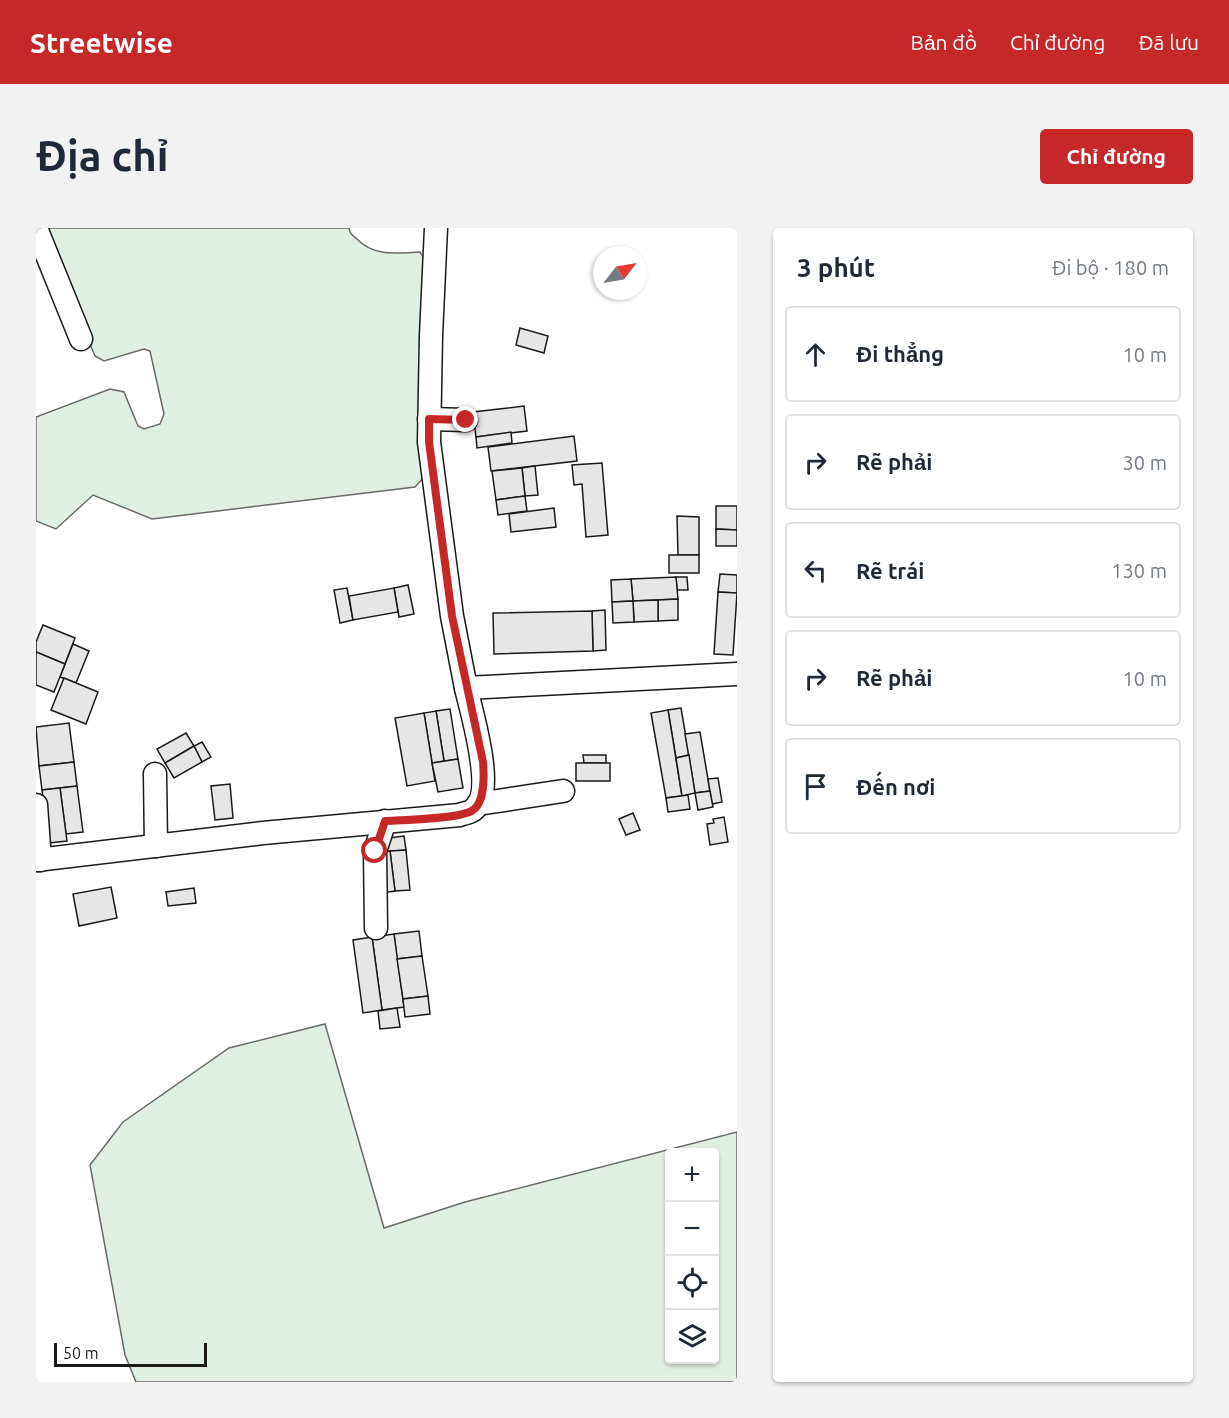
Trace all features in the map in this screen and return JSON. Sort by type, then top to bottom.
[{"type":"street","points":[[36,228],[81,339]]},
{"type":"street","points":[[36,805],[38,860],[263,833],[460,815],[474,810],[478,804],[484,781],[483,762],[452,616],[429,442],[436,228]]},
{"type":"street","points":[[429,419],[466,420]]},
{"type":"street","points":[[466,688],[737,674]]},
{"type":"street","points":[[155,774],[156,846]]},
{"type":"street","points":[[478,804],[563,791]]},
{"type":"street","points":[[376,928],[375,851],[385,821]]},
{"type":"green space","points":[[41,228],[349,228],[353,235],[371,249],[386,253],[420,252],[427,263],[426,475],[415,487],[152,519],[93,495],[56,529],[36,521],[36,417],[110,389],[124,392],[138,426],[144,429],[160,424],[164,414],[150,351],[144,349],[104,361],[95,356]]},
{"type":"green space","points":[[325,1024],[384,1228],[465,1202],[665,1151],[665,1364],[719,1364],[719,1148],[675,1148],[737,1132],[737,1382],[136,1382],[125,1355],[90,1165],[123,1122],[229,1048]]},
{"type":"building","points":[[520,328],[548,336],[544,353],[516,345]]},
{"type":"building","points":[[524,406],[527,431],[476,437],[473,412]]},
{"type":"building","points":[[511,432],[512,443],[477,448],[476,437]]},
{"type":"building","points":[[574,436],[577,461],[491,471],[488,447]]},
{"type":"building","points":[[602,463],[608,535],[586,537],[582,484],[574,485],[572,465]]},
{"type":"building","points":[[535,466],[538,495],[525,496],[522,468]]},
{"type":"building","points":[[522,468],[525,496],[496,500],[492,471]]},
{"type":"building","points":[[525,496],[527,511],[498,515],[496,500]]},
{"type":"building","points":[[716,506],[737,506],[737,530],[716,529]]},
{"type":"building","points":[[554,508],[556,527],[511,532],[509,514]]},
{"type":"building","points":[[677,516],[699,517],[699,555],[678,555]]},
{"type":"building","points":[[716,529],[737,530],[737,546],[716,546]]},
{"type":"building","points":[[669,555],[699,555],[699,573],[669,573]]},
{"type":"building","points":[[720,574],[737,575],[737,593],[718,592]]},
{"type":"building","points":[[676,577],[687,577],[688,590],[677,590]]},
{"type":"building","points":[[676,577],[678,599],[633,601],[631,579]]},
{"type":"building","points":[[631,579],[633,601],[612,602],[611,580]]},
{"type":"building","points":[[408,585],[414,614],[399,617],[394,588]]},
{"type":"building","points":[[347,588],[353,620],[340,623],[334,590]]},
{"type":"building","points":[[394,588],[398,612],[353,620],[349,596]]},
{"type":"building","points":[[718,592],[737,593],[733,655],[714,654]]},
{"type":"building","points":[[678,599],[678,620],[658,621],[658,600]]},
{"type":"building","points":[[658,600],[658,621],[634,622],[633,601]]},
{"type":"building","points":[[633,601],[634,622],[613,623],[612,602]]},
{"type":"building","points":[[605,610],[606,650],[593,651],[592,611]]},
{"type":"building","points":[[592,611],[593,651],[494,654],[493,613]]},
{"type":"building","points":[[43,625],[75,638],[65,664],[36,652],[36,642]]},
{"type":"building","points":[[73,644],[89,651],[76,683],[60,677]]},
{"type":"building","points":[[36,652],[65,664],[54,692],[36,685]]},
{"type":"building","points":[[64,678],[98,692],[86,724],[51,710]]},
{"type":"building","points":[[681,708],[689,755],[676,758],[668,710]]},
{"type":"building","points":[[450,709],[458,759],[444,761],[436,711]]},
{"type":"building","points":[[668,710],[682,796],[666,798],[651,713]]},
{"type":"building","points":[[436,711],[444,761],[432,763],[424,713]]},
{"type":"building","points":[[424,713],[435,781],[407,786],[395,718]]},
{"type":"building","points":[[69,723],[74,762],[39,766],[36,727]]},
{"type":"building","points":[[700,732],[710,791],[695,793],[685,734]]},
{"type":"building","points":[[186,733],[194,746],[165,763],[157,749]]},
{"type":"building","points":[[202,742],[211,757],[202,762],[194,746]]},
{"type":"building","points":[[194,746],[202,762],[174,778],[165,763]]},
{"type":"building","points":[[583,755],[606,755],[606,763],[584,763]]},
{"type":"building","points":[[689,755],[695,793],[682,796],[676,758]]},
{"type":"building","points":[[458,759],[463,788],[438,792],[432,763]]},
{"type":"building","points":[[74,762],[77,786],[42,790],[39,766]]},
{"type":"building","points":[[576,763],[610,763],[610,781],[576,781]]},
{"type":"building","points":[[718,778],[722,802],[712,804],[708,779]]},
{"type":"building","points":[[230,784],[233,818],[215,820],[211,786]]},
{"type":"building","points":[[77,786],[83,832],[66,834],[60,788]]},
{"type":"building","points":[[60,788],[67,841],[49,843],[42,790]]},
{"type":"building","points":[[710,791],[713,807],[698,810],[695,793]]},
{"type":"building","points":[[688,795],[690,809],[668,812],[666,798]]},
{"type":"building","points":[[633,813],[640,830],[626,835],[619,819]]},
{"type":"building","points":[[724,817],[728,842],[710,845],[707,824],[714,823],[713,819]]},
{"type":"building","points":[[404,836],[406,850],[382,852],[381,839]]},
{"type":"building","points":[[406,850],[410,890],[395,891],[390,851]]},
{"type":"building","points":[[390,851],[395,891],[382,893],[377,853]]},
{"type":"building","points":[[111,887],[117,918],[79,926],[73,894]]},
{"type":"building","points":[[194,888],[196,903],[168,906],[166,892]]},
{"type":"building","points":[[419,931],[422,956],[397,959],[394,934]]},
{"type":"building","points":[[394,934],[404,1007],[382,1010],[372,937]]},
{"type":"building","points":[[372,937],[382,1010],[363,1013],[353,940]]},
{"type":"building","points":[[422,956],[428,996],[403,999],[397,959]]},
{"type":"building","points":[[428,996],[430,1014],[405,1017],[403,999]]},
{"type":"building","points":[[397,1008],[400,1027],[380,1029],[378,1011]]},
{"type":"route","points":[[375,851],[385,821],[460,815],[474,810],[478,804],[484,781],[483,762],[452,616],[429,442],[429,419],[466,420]]}]
